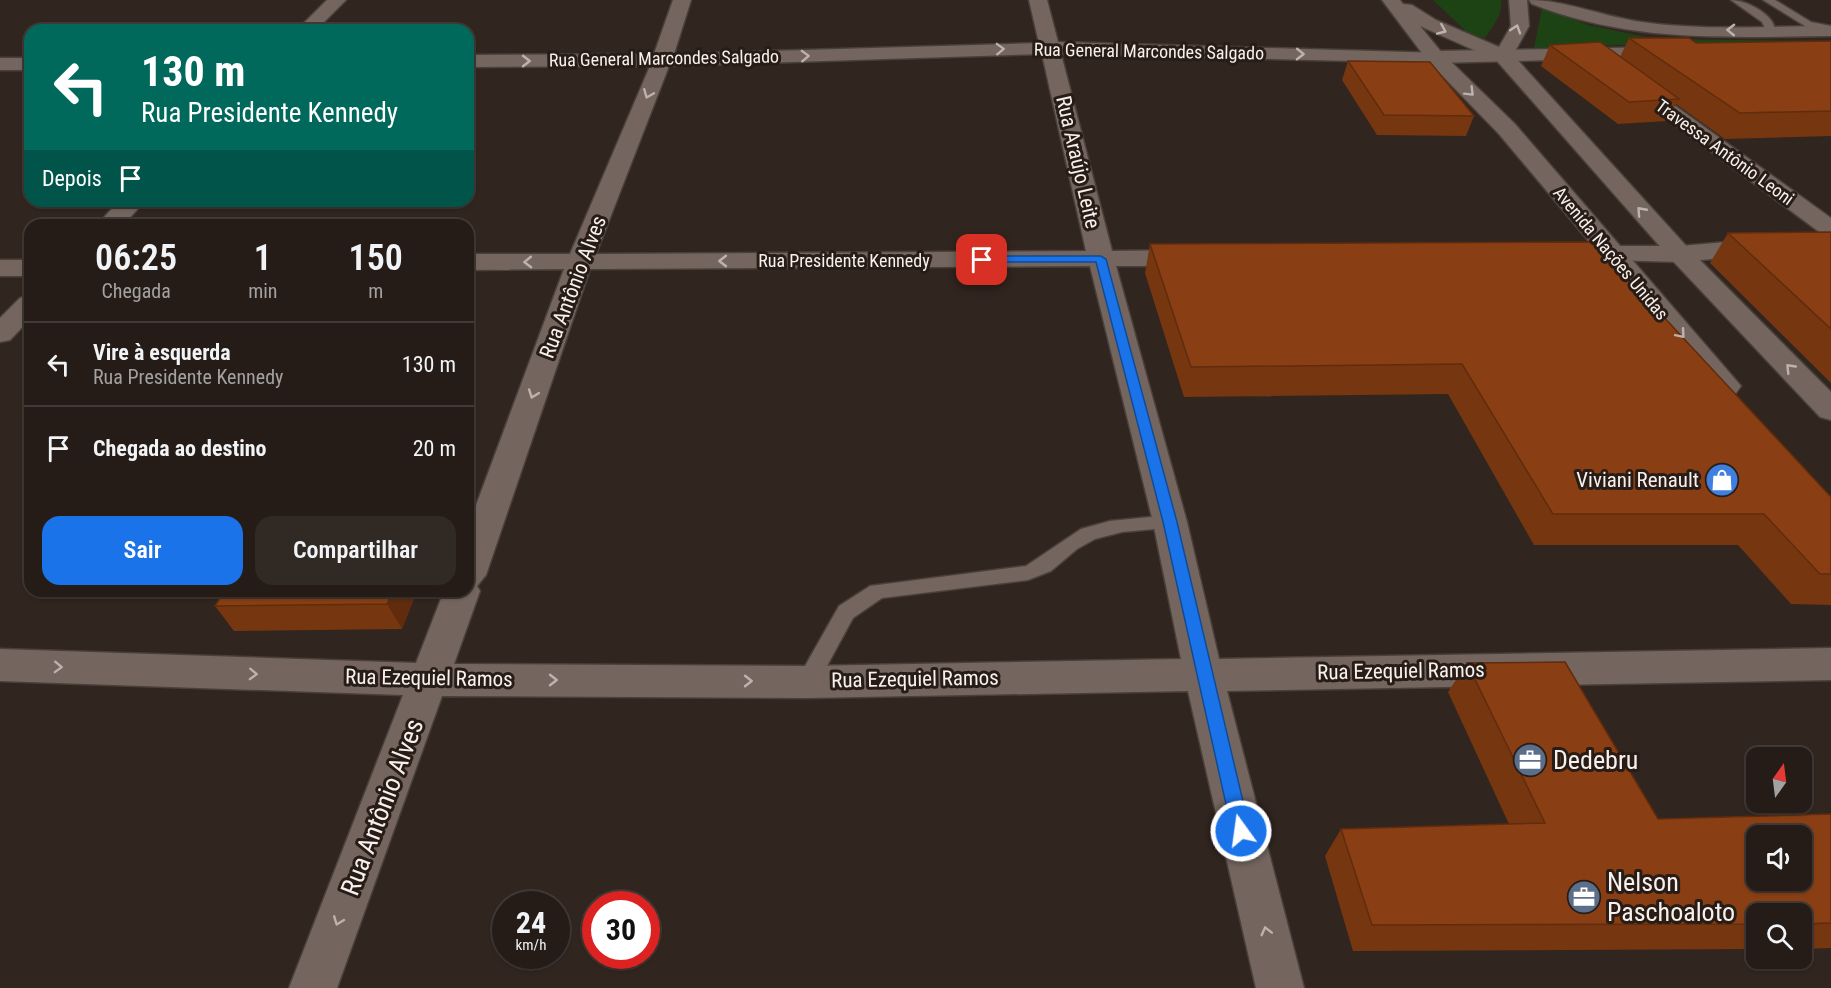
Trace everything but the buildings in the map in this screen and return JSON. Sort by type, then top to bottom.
[{"type":"street","points":[[312,24],[337,0]]},
{"type":"street","name":"Rua Antônio Alves","points":[[474,558],[580,261],[662,60],[682,0]]},
{"type":"street","name":"Rua Araújo Leite","points":[[1038,0],[1101,259],[1170,522],[1203,674],[1280,988]]},
{"type":"street","points":[[1391,0],[1430,24],[1503,57],[1680,254],[1831,410]]},
{"type":"street","name":"Avenida Nações Unidas","points":[[1391,0],[1435,57],[1507,129],[1611,254],[1744,407]]},
{"type":"street","points":[[1503,57],[1520,26],[1518,0]]},
{"type":"street","points":[[1538,0],[1555,8],[1626,25],[1671,29],[1831,30]]},
{"type":"street","name":"Rua General Marcondes Salgado","points":[[474,61],[662,60],[1051,48],[1435,57],[1682,53]]},
{"type":"street","name":"Travessa Antônio Leoni","points":[[1590,53],[1831,229]]},
{"type":"street","points":[[0,64],[24,64]]},
{"type":"street","points":[[115,219],[127,207]]},
{"type":"street","points":[[1552,254],[1680,254],[1831,241]]},
{"type":"street","name":"Rua Presidente Kennedy","points":[[474,262],[1219,258]]},
{"type":"street","points":[[0,268],[24,268]]},
{"type":"street","points":[[0,334],[24,310]]},
{"type":"street","name":"Rua Antônio Alves","points":[[312,988],[431,680],[460,597]]},
{"type":"street","name":"Rua Ezequiel Ramos","points":[[0,665],[431,680],[807,681],[1831,664]]},
{"type":"lane","points":[[1736,0],[1766,20],[1771,30]]},
{"type":"lane","points":[[1768,0],[1808,24],[1831,30]]},
{"type":"lane","points":[[807,681],[846,612],[877,591],[1028,573],[1048,567],[1078,539],[1104,529],[1170,522]]},
{"type":"green space","points":[[1433,0],[1501,0],[1501,5],[1497,20],[1485,38],[1469,34]]},
{"type":"green space","points":[[1542,8],[1588,25],[1655,39],[1831,41],[1831,47],[1616,45],[1534,48]]},
{"type":"place","name":"Viviani Renault","points":[[1722,480]]},
{"type":"place","name":"Dedebru","points":[[1530,760]]},
{"type":"place","name":"Nelson Paschoaloto","points":[[1584,897]]},
{"type":"route","points":[[982,260],[1101,259],[1170,522],[1203,674],[1241,831]]}]
